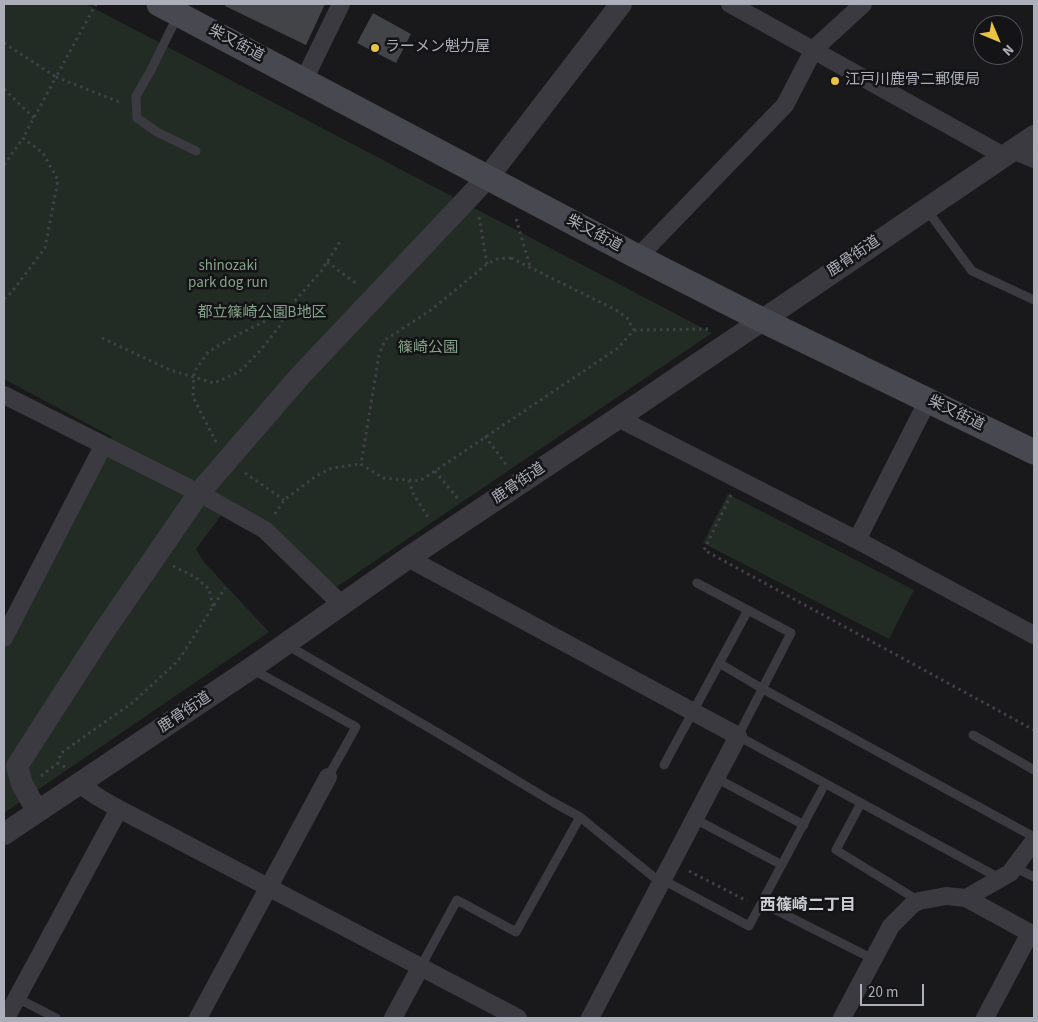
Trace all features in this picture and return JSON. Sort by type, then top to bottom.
[{"type":"main road","name":"柴又街道","points":[[169,9],[638,257],[762,320],[1034,452]]},
{"type":"street","points":[[304,80],[341,4]]},
{"type":"street","points":[[37,811],[10,763],[199,493],[300,376],[488,177],[621,4]]},
{"type":"street","points":[[730,4],[1008,153],[1034,159]]},
{"type":"street","points":[[638,257],[785,105],[814,49],[863,4]]},
{"type":"street","name":"鹿骨街道","points":[[4,834],[250,669],[408,558],[1034,136]]},
{"type":"street","points":[[4,395],[199,493],[264,530],[342,605]]},
{"type":"street","points":[[857,540],[928,400]]},
{"type":"street","points":[[618,418],[857,540],[1034,635]]},
{"type":"street","points":[[4,638],[103,446]]},
{"type":"street","points":[[408,558],[738,736],[590,1018]]},
{"type":"street","points":[[198,1018],[328,777]]},
{"type":"street","points":[[82,782],[98,797],[119,809],[518,1018]]},
{"type":"street","points":[[6,1018],[119,809]]},
{"type":"street","points":[[966,898],[1007,873],[1034,841]]},
{"type":"street","points":[[842,1018],[891,926],[913,904],[919,901],[946,896],[966,898],[1032,934],[985,1018]]},
{"type":"street","points":[[393,1018],[420,968]]},
{"type":"lane","points":[[169,9],[150,72],[136,96],[137,118],[157,132],[196,151]]},
{"type":"lane","points":[[926,208],[972,271],[1034,300]]},
{"type":"lane","points":[[697,583],[791,633],[738,736],[862,803],[1007,873],[1034,877]]},
{"type":"lane","points":[[664,765],[748,610]]},
{"type":"lane","points":[[286,644],[580,817],[662,882],[749,926],[825,784]]},
{"type":"lane","points":[[719,663],[1034,837]]},
{"type":"lane","points":[[250,669],[356,727],[328,777]]},
{"type":"lane","points":[[973,735],[1034,770]]},
{"type":"lane","points":[[716,778],[804,825]]},
{"type":"lane","points":[[862,803],[836,850],[919,901]]},
{"type":"lane","points":[[420,968],[457,900],[516,932],[580,817]]},
{"type":"lane","points":[[695,819],[782,866]]},
{"type":"lane","points":[[760,905],[873,959]]},
{"type":"lane","points":[[17,998],[56,1018]]},
{"type":"path","points":[[4,165],[23,138],[96,4]]},
{"type":"path","points":[[4,43],[56,77],[136,108]]},
{"type":"path","points":[[4,90],[34,118]]},
{"type":"path","points":[[4,299],[11,293],[45,248],[58,180],[43,152],[23,138]]},
{"type":"path","points":[[479,216],[487,264]]},
{"type":"path","points":[[516,218],[530,266]]},
{"type":"path","points":[[102,338],[161,366],[193,378],[214,383],[239,372],[260,351],[279,327],[286,311],[306,290],[341,240]]},
{"type":"path","points":[[361,464],[379,355],[385,340],[431,310],[487,264],[497,259],[511,258],[530,266],[616,310],[627,318],[634,330]]},
{"type":"path","points":[[327,262],[358,285]]},
{"type":"path","points":[[230,456],[217,444],[207,428],[193,397],[194,372],[208,352],[235,336],[286,311]]},
{"type":"path","points":[[264,530],[284,500],[316,476],[332,468],[361,464],[383,478],[420,481],[618,348],[634,330],[718,328]]},
{"type":"path","points":[[485,436],[512,472]]},
{"type":"path","points":[[435,471],[464,505]]},
{"type":"path","points":[[245,472],[284,500]]},
{"type":"path","points":[[409,480],[413,493],[433,526]]},
{"type":"path","points":[[732,493],[704,550],[1034,730]]},
{"type":"path","points":[[172,566],[195,577],[210,590],[213,608]]},
{"type":"path","points":[[82,782],[58,762],[61,753],[132,703],[178,661],[225,588]]},
{"type":"path","points":[[672,862],[760,905]]},
{"type":"green space","name":"篠崎公園","points":[[4,4],[86,4],[712,333],[332,590],[229,505],[196,549],[203,561],[269,632],[4,813],[4,649],[112,437],[4,379]]},
{"type":"green space","points":[[728,494],[914,590],[889,639],[703,543]]},
{"type":"building","points":[[226,4],[325,4],[306,45],[225,6]]},
{"type":"building","points":[[373,13],[411,34],[396,63],[357,43]]},
{"type":"place","name":"ラーメン魁力屋","points":[[375,48]]},
{"type":"place","name":"江戸川鹿骨二郵便局","points":[[835,81]]},
{"type":"district","name":"西篠崎二丁目","points":[[808,906]]},
{"type":"park label","name":"shinozaki park dog run","points":[[228,276]]},
{"type":"park label","name":"都立篠崎公園B地区","points":[[262,314]]}]
